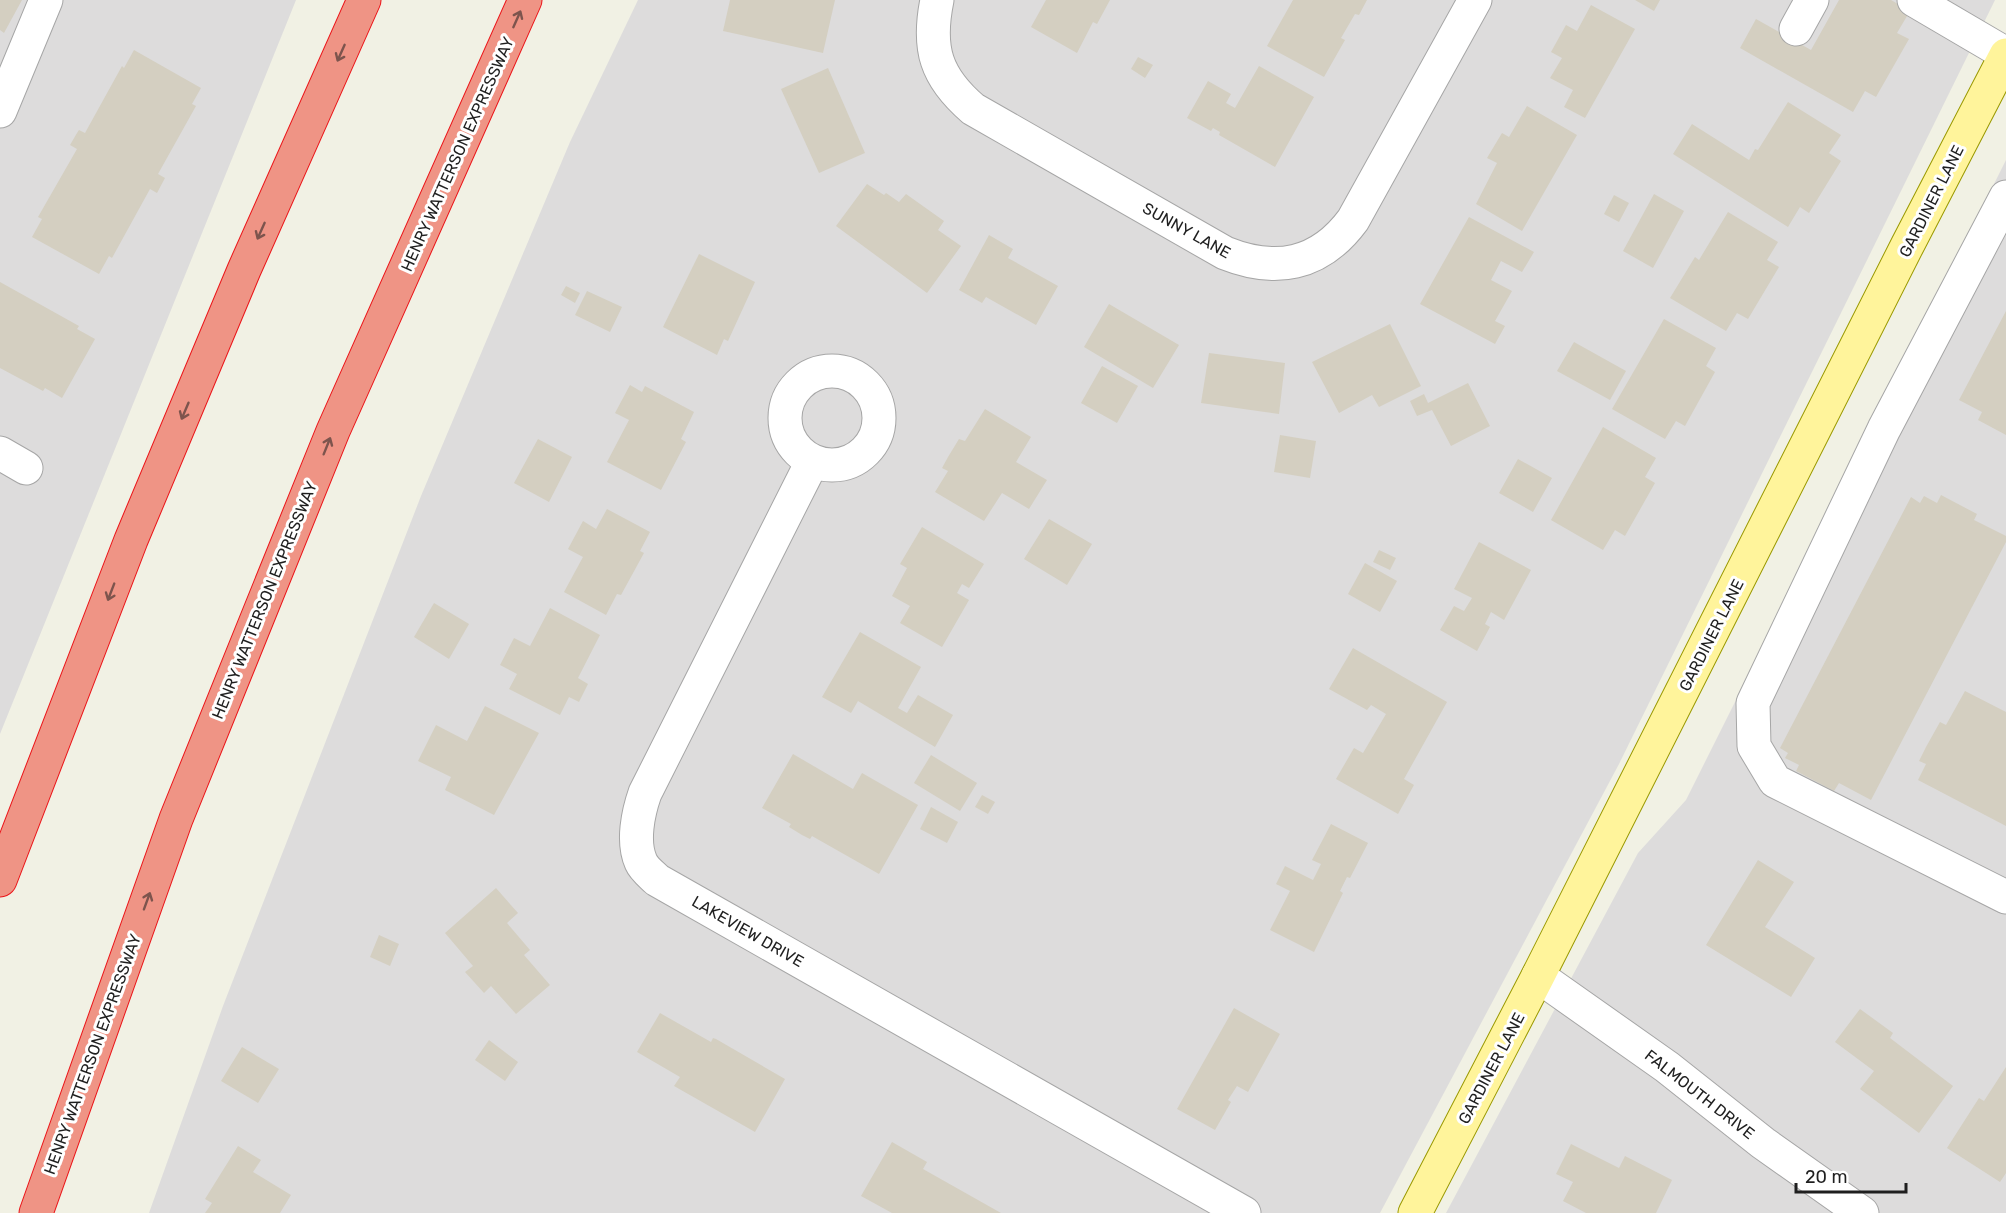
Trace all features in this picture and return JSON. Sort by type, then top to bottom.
[{"type":"highway","points":[[0,880],[131,540],[244,270],[364,0]]},
{"type":"highway","name":"HENRY WATTERSON EXPRESSWAY","points":[[36,1213],[185,797],[333,431],[525,0]]},
{"type":"main road","name":"GARDINER LANE","points":[[1415,1213],[1538,976],[1907,246],[2003,67]]},
{"type":"street","points":[[0,111],[46,0]]},
{"type":"street","name":"SUNNY LANE","points":[[937,0],[932,33],[935,55],[943,75],[956,94],[973,110],[1225,253],[1246,261],[1269,265],[1304,259],[1325,249],[1343,234],[1353,220],[1475,0]]},
{"type":"street","points":[[1796,29],[1812,0]]},
{"type":"street","points":[[1914,0],[2003,67]]},
{"type":"street","points":[[2006,197],[1884,429],[1753,703],[1754,746],[1775,781],[2006,897]]},
{"type":"street","name":"LAKEVIEW DRIVE","points":[[812,462],[645,793],[639,812],[638,849],[641,865],[657,880],[1244,1213]]},
{"type":"street","name":"FALMOUTH DRIVE","points":[[1538,976],[1667,1067],[1763,1143],[1862,1213]]},
{"type":"shaded area","points":[[0,0],[296,0],[0,734]]},
{"type":"shaded area","points":[[638,0],[1995,0],[1619,764],[1380,1213],[149,1213],[223,1006],[421,496],[570,142]]},
{"type":"shaded area","points":[[2006,160],[2006,1213],[1446,1213],[1638,853],[1686,800]]},
{"type":"building","points":[[0,0],[22,0],[4,33],[0,30]]},
{"type":"building","points":[[730,0],[835,0],[823,53],[723,31]]},
{"type":"building","points":[[1046,0],[1110,0],[1097,24],[1093,22],[1077,53],[1031,27]]},
{"type":"building","points":[[1293,0],[1367,0],[1359,15],[1355,14],[1341,38],[1345,40],[1324,77],[1267,46]]},
{"type":"building","points":[[1635,0],[1660,0],[1654,11]]},
{"type":"building","points":[[1839,0],[1891,0],[1910,11],[1897,33],[1909,39],[1876,97],[1865,91],[1853,112],[1740,48],[1756,19],[1811,50]]},
{"type":"building","points":[[1591,5],[1635,29],[1585,118],[1564,107],[1573,90],[1550,78],[1562,58],[1551,52],[1566,25],[1577,31]]},
{"type":"building","points":[[134,50],[201,88],[192,104],[196,106],[158,174],[165,178],[157,193],[150,189],[112,258],[109,256],[99,274],[32,237],[42,219],[38,217],[77,149],[70,145],[79,130],[85,133],[122,66],[124,68]]},
{"type":"building","points":[[1138,57],[1153,65],[1145,78],[1131,69]]},
{"type":"building","points":[[1259,66],[1314,97],[1275,167],[1219,135],[1220,132],[1213,128],[1211,131],[1187,118],[1208,81],[1231,94],[1226,103],[1235,108]]},
{"type":"building","points":[[828,68],[865,153],[819,173],[781,89]]},
{"type":"building","points":[[1788,102],[1841,135],[1829,153],[1841,161],[1809,213],[1800,207],[1788,227],[1673,154],[1692,124],[1749,160],[1755,149],[1758,150]]},
{"type":"building","points":[[1527,106],[1577,135],[1522,231],[1476,204],[1497,163],[1487,158],[1502,133],[1509,137]]},
{"type":"building","points":[[867,184],[899,202],[906,194],[944,221],[938,230],[961,246],[927,293],[836,226]]},
{"type":"building","points":[[1654,194],[1684,211],[1653,268],[1623,251]]},
{"type":"building","points":[[1614,195],[1629,203],[1619,222],[1604,214]]},
{"type":"building","points":[[1728,212],[1778,242],[1767,260],[1779,267],[1748,319],[1737,313],[1726,331],[1670,298],[1695,257],[1699,260]]},
{"type":"building","points":[[1469,217],[1534,252],[1522,272],[1501,261],[1491,280],[1512,291],[1495,321],[1505,326],[1495,344],[1420,304]]},
{"type":"building","points":[[989,235],[1013,249],[1008,258],[1058,286],[1036,325],[986,297],[982,303],[959,290]]},
{"type":"building","points":[[699,254],[755,282],[728,341],[724,339],[717,355],[663,327]]},
{"type":"building","points":[[0,282],[79,326],[77,329],[95,339],[62,398],[45,388],[43,391],[0,368]]},
{"type":"building","points":[[566,286],[580,293],[575,303],[561,295]]},
{"type":"building","points":[[587,291],[622,307],[610,332],[575,315]]},
{"type":"building","points":[[1109,304],[1179,345],[1153,388],[1084,347]]},
{"type":"building","points":[[2006,311],[2006,435],[1978,420],[1982,412],[1959,400]]},
{"type":"building","points":[[1664,319],[1716,348],[1706,366],[1715,372],[1685,426],[1676,421],[1665,439],[1612,409]]},
{"type":"building","points":[[1390,324],[1421,386],[1379,407],[1372,395],[1339,413],[1312,362]]},
{"type":"building","points":[[1574,342],[1626,371],[1610,400],[1557,371]]},
{"type":"building","points":[[1209,353],[1285,363],[1279,414],[1201,403]]},
{"type":"building","points":[[1102,366],[1138,386],[1117,423],[1081,403]]},
{"type":"building","points":[[1468,383],[1490,426],[1451,446],[1432,410],[1417,416],[1410,401],[1424,394],[1428,403]]},
{"type":"building","points":[[630,385],[642,392],[645,386],[694,412],[681,439],[686,442],[661,490],[607,462],[629,420],[615,413]]},
{"type":"building","points":[[985,409],[1031,437],[1016,462],[1047,480],[1029,509],[1002,493],[984,521],[935,492],[948,471],[942,468],[948,457],[959,439],[965,441]]},
{"type":"building","points":[[1603,427],[1656,458],[1645,477],[1655,483],[1625,536],[1615,530],[1603,550],[1551,520]]},
{"type":"building","points":[[1280,435],[1316,441],[1310,478],[1274,472]]},
{"type":"building","points":[[538,439],[572,457],[549,502],[514,483]]},
{"type":"building","points":[[1518,459],[1552,478],[1533,512],[1499,493]]},
{"type":"building","points":[[1941,495],[1977,514],[1974,520],[2006,536],[2006,542],[1871,800],[1839,783],[1834,791],[1796,771],[1799,765],[1785,758],[1788,753],[1780,748],[1911,497],[1920,503],[1924,496],[1937,503]]},
{"type":"building","points":[[607,509],[650,532],[640,551],[644,553],[621,595],[617,594],[606,615],[564,592],[583,557],[568,549],[583,521],[596,529]]},
{"type":"building","points":[[1049,519],[1092,544],[1067,585],[1024,559]]},
{"type":"building","points":[[922,527],[984,564],[969,588],[962,584],[957,593],[969,600],[942,647],[900,623],[910,606],[892,596],[907,568],[900,564]]},
{"type":"building","points":[[1479,542],[1531,570],[1504,620],[1491,612],[1485,624],[1490,627],[1477,651],[1440,630],[1454,606],[1464,611],[1472,598],[1454,589]]},
{"type":"building","points":[[1379,550],[1396,558],[1390,570],[1373,562]]},
{"type":"building","points":[[1365,563],[1397,581],[1380,612],[1348,594]]},
{"type":"building","points":[[434,603],[469,624],[449,659],[414,637]]},
{"type":"building","points":[[550,608],[600,635],[578,678],[588,684],[579,702],[569,697],[560,715],[509,689],[517,674],[500,665],[514,638],[530,646]]},
{"type":"building","points":[[860,632],[921,667],[898,708],[907,713],[918,695],[953,715],[935,747],[858,701],[851,713],[822,697]]},
{"type":"building","points":[[1353,648],[1447,702],[1404,779],[1414,785],[1398,814],[1336,779],[1354,748],[1363,753],[1386,714],[1371,705],[1367,710],[1329,689]]},
{"type":"building","points":[[1965,691],[2006,712],[2006,826],[1918,780],[1926,764],[1919,761],[1926,747],[1940,722],[1946,725]]},
{"type":"building","points":[[485,706],[539,733],[494,815],[445,790],[451,777],[418,761],[436,725],[467,741]]},
{"type":"building","points":[[793,754],[853,789],[862,773],[918,805],[879,874],[812,836],[810,839],[802,835],[789,827],[791,824],[762,808]]},
{"type":"building","points":[[931,755],[977,783],[960,811],[914,783]]},
{"type":"building","points":[[982,795],[995,802],[988,814],[975,807]]},
{"type":"building","points":[[931,807],[958,822],[947,843],[920,829]]},
{"type":"building","points":[[1331,824],[1368,843],[1350,878],[1347,877],[1340,891],[1343,893],[1314,952],[1270,930],[1290,891],[1276,884],[1285,866],[1313,880],[1321,864],[1312,860]]},
{"type":"building","points":[[1758,860],[1794,882],[1765,927],[1815,958],[1791,997],[1706,945]]},
{"type":"building","points":[[496,888],[518,913],[507,923],[530,950],[524,955],[550,985],[516,1014],[491,986],[484,993],[465,972],[473,966],[445,933]]},
{"type":"building","points":[[379,935],[399,944],[390,966],[370,957]]},
{"type":"building","points":[[1234,1008],[1280,1034],[1248,1092],[1237,1086],[1215,1130],[1177,1109]]},
{"type":"building","points":[[1860,1009],[1893,1033],[1890,1038],[1953,1086],[1919,1133],[1860,1089],[1874,1071],[1835,1042]]},
{"type":"building","points":[[660,1013],[711,1042],[713,1038],[716,1039],[785,1079],[755,1132],[674,1086],[680,1077],[637,1052]]},
{"type":"building","points":[[489,1040],[518,1062],[505,1081],[475,1060]]},
{"type":"building","points":[[242,1047],[279,1069],[258,1103],[221,1081]]},
{"type":"building","points":[[2006,1067],[2006,1173],[2000,1182],[1947,1148],[1979,1098],[1984,1101]]},
{"type":"building","points":[[892,1142],[927,1162],[923,1169],[1001,1213],[892,1213],[861,1196]]},
{"type":"building","points":[[1571,1144],[1619,1168],[1625,1156],[1672,1180],[1656,1213],[1586,1213],[1563,1201],[1573,1182],[1556,1174]]},
{"type":"building","points":[[238,1146],[261,1160],[253,1172],[291,1195],[280,1213],[205,1213],[212,1203],[205,1199]]}]
